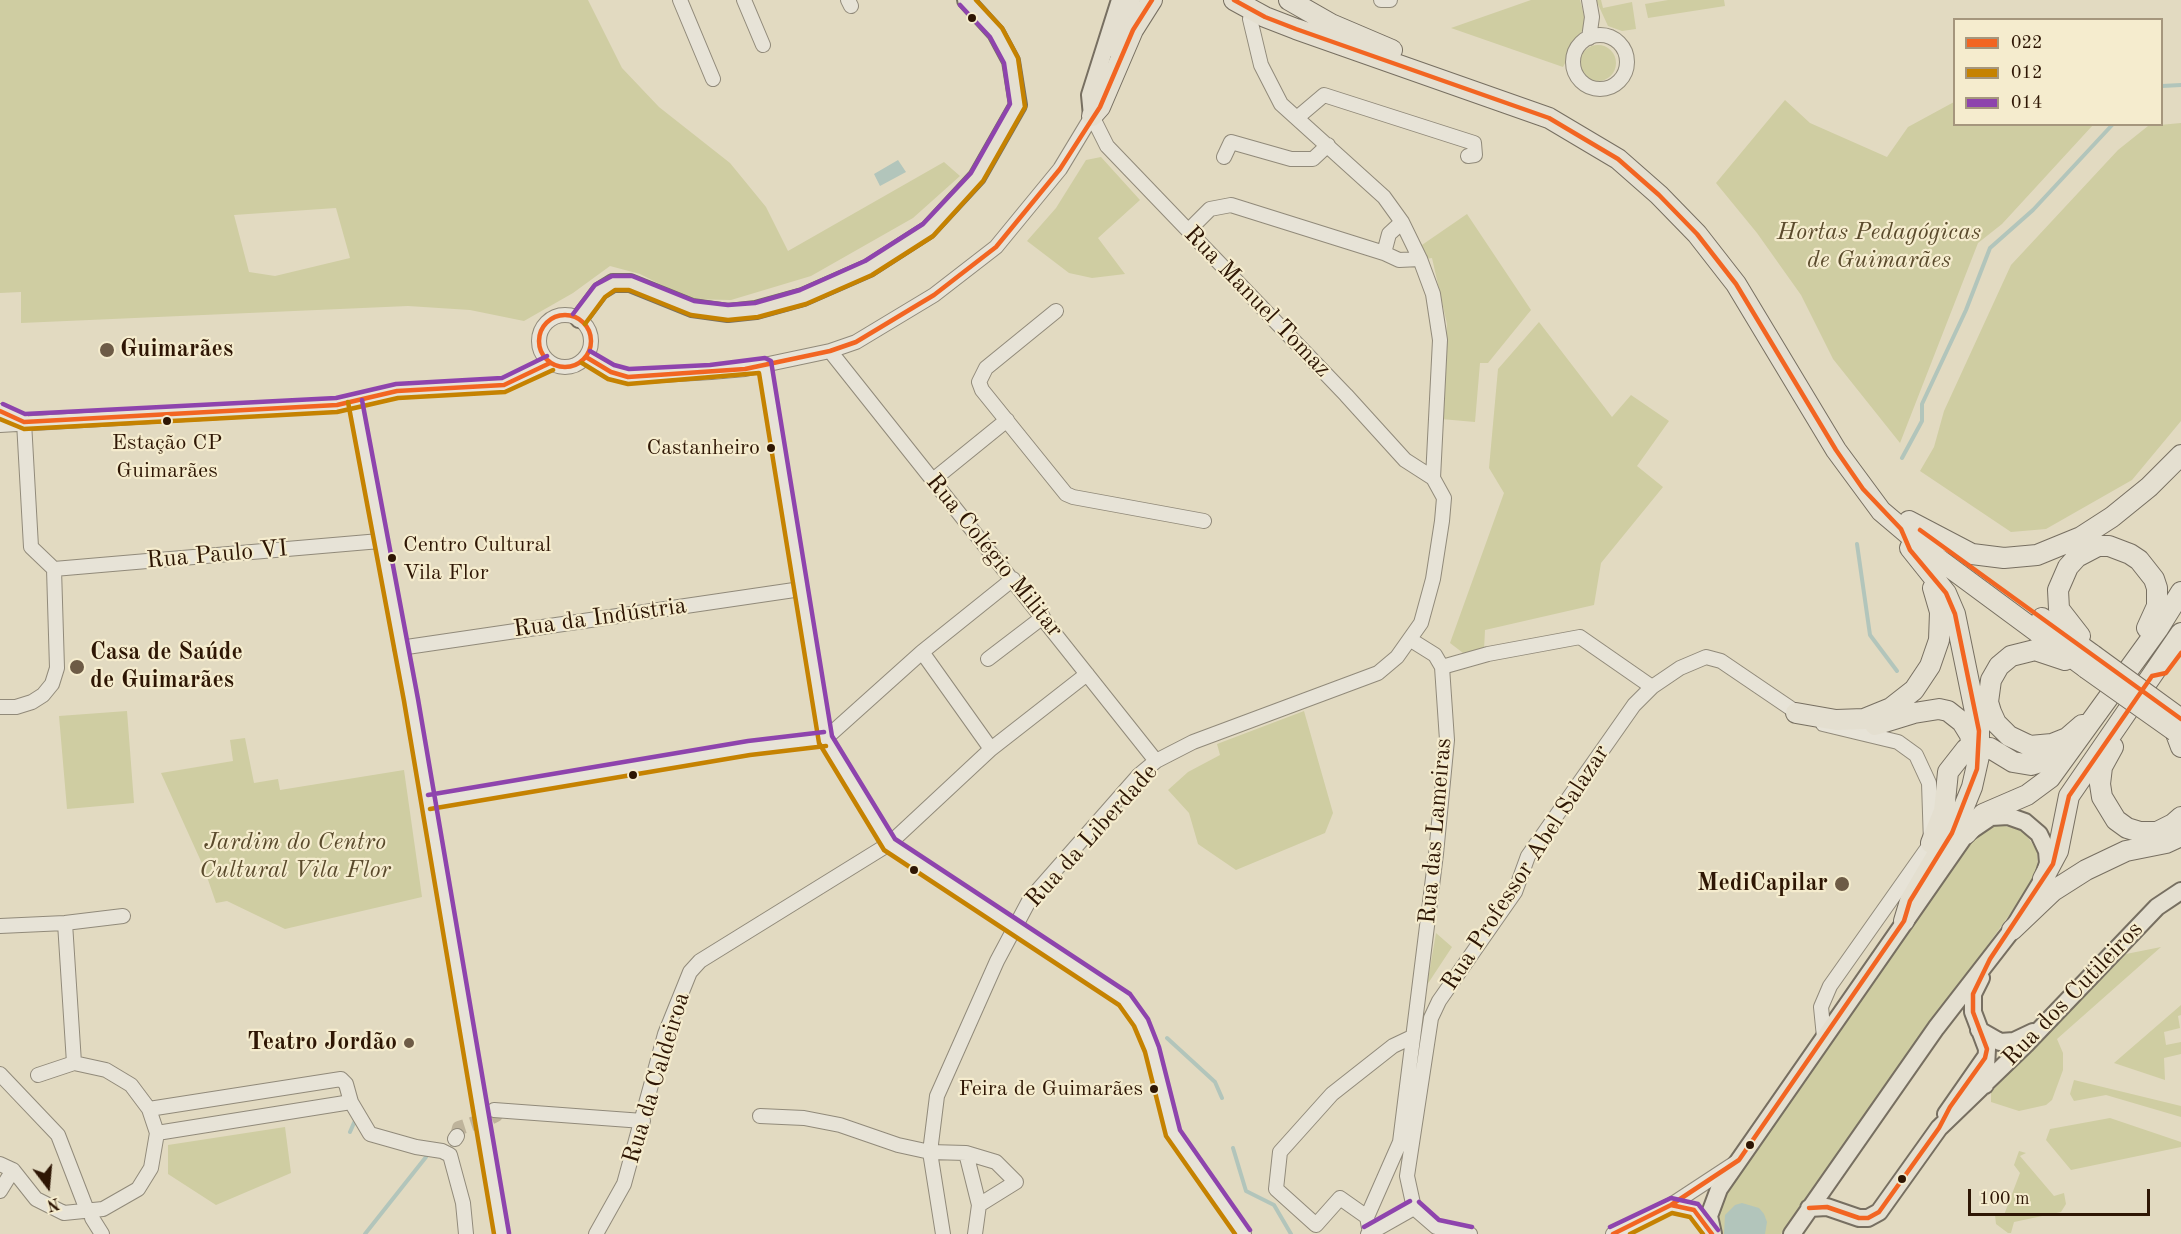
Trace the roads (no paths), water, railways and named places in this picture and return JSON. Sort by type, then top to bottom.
[{"type":"highway","points":[[1092,116],[1100,107],[1133,30],[1152,0]]},
{"type":"highway","points":[[1234,0],[1265,17],[1296,29],[1549,118],[1618,159],[1659,195],[1697,234],[1736,284],[1852,475],[1881,511],[1905,525],[2090,662],[2179,733]]},
{"type":"highway","points":[[1294,3],[1330,24],[1380,46],[1553,107],[1625,149],[1668,186],[1714,234],[1746,277],[1862,467],[1905,525],[1910,550],[1930,581],[1940,612],[1936,653],[1925,678],[1897,704],[1864,718],[1836,720],[1796,713]]},
{"type":"highway","points":[[1252,9],[1296,29]]},
{"type":"highway","points":[[1905,525],[1972,554],[2004,558],[2037,555],[2081,537],[2112,517],[2149,487],[2181,455]]},
{"type":"highway","points":[[2090,662],[2087,643],[2072,628],[2059,609],[2058,590],[2068,567],[2077,557],[2098,546],[2121,549],[2139,560],[2157,588],[2157,606],[2136,646],[2134,661]]},
{"type":"highway","points":[[1904,921],[1910,901],[1952,833],[1967,800],[1977,769],[1979,737],[1960,635],[1946,593],[1910,550]]},
{"type":"highway","points":[[1966,834],[1983,814],[2027,795],[2044,784],[2060,766],[2181,591]]},
{"type":"highway","points":[[2043,879],[2058,851],[2069,796],[2181,633]]},
{"type":"highway","points":[[2067,738],[2041,746],[2018,742],[2009,736],[1996,723],[1991,712],[1988,702],[1991,680],[2005,661],[2027,650],[2090,662]]},
{"type":"highway","points":[[2152,675],[2166,673],[2181,653]]},
{"type":"highway","points":[[1831,727],[1869,727],[1927,709],[1948,711],[1962,722],[1970,735],[1972,751],[1967,800]]},
{"type":"highway","points":[[1990,748],[2013,762],[2031,765],[2050,759],[2073,730],[2090,720]]},
{"type":"highway","points":[[2118,725],[2118,739],[2102,767],[2100,784],[2109,811],[2127,828],[2140,832],[2157,832],[2181,817]]},
{"type":"highway","points":[[1931,843],[1944,811],[1948,772],[1966,749]]},
{"type":"highway","points":[[2012,930],[2053,891],[2086,870],[2126,851],[2166,843],[2181,836]]},
{"type":"main road","points":[[579,319],[600,291],[613,283],[630,283],[692,308],[728,313],[756,310],[803,297],[869,268],[928,230],[977,177],[1018,105],[1011,60],[996,33],[966,0]]},
{"type":"main road","points":[[1092,116],[1090,95],[1120,0]]},
{"type":"main road","points":[[1092,116],[1132,0]]},
{"type":"main road","points":[[1276,0],[1283,4],[1294,3]]},
{"type":"main road","points":[[1712,1234],[1710,1208],[1719,1189],[1966,834],[1983,820],[1998,815],[2025,822],[2039,834],[2047,851],[2048,863],[2043,879],[2012,930],[1936,1028],[1792,1234]]},
{"type":"main road","name":"Rua dos Cutileiros","points":[[1809,1208],[1827,1207],[1859,1218],[1868,1218],[1879,1212],[1940,1128],[1985,1085],[2157,907],[2181,891]]},
{"type":"main road","points":[[1985,1085],[1986,1049],[1973,1012],[1973,994],[1990,959]]},
{"type":"main road","points":[[1979,1030],[2000,1042],[2014,1041],[2037,1030]]},
{"type":"main road","points":[[1940,1128],[1950,1107],[1985,1058]]},
{"type":"street","points":[[680,0],[713,79]]},
{"type":"street","points":[[744,0],[763,45]]},
{"type":"street","points":[[1381,0],[1390,0]]},
{"type":"street","points":[[1589,0],[1592,17],[1588,38],[1576,50],[1574,68],[1584,83],[1601,88],[1617,83],[1626,69],[1627,62],[1621,45],[1606,36],[1592,17]]},
{"type":"street","points":[[1252,9],[1261,65],[1281,104],[1384,197],[1402,222],[1420,259],[1433,294],[1440,340],[1433,478]]},
{"type":"street","points":[[1588,38],[1606,36]]},
{"type":"street","points":[[1298,117],[1324,95],[1474,144],[1475,155],[1468,156]]},
{"type":"street","points":[[586,357],[611,372],[628,376],[711,372],[765,365],[830,351],[875,332],[934,295],[996,247],[1060,169],[1092,116]]},
{"type":"street","name":"Rua Manuel Tomaz","points":[[1092,116],[1107,146],[1346,395],[1405,460],[1433,478]]},
{"type":"street","points":[[1224,156],[1231,142],[1291,159],[1313,159],[1328,145]]},
{"type":"street","points":[[1189,230],[1210,209],[1231,205],[1384,253],[1399,260],[1420,259]]},
{"type":"street","points":[[1384,253],[1389,234],[1402,222]]},
{"type":"street","points":[[1056,311],[981,374],[979,382],[982,390],[1061,489],[1072,497],[1204,521]]},
{"type":"street","points":[[0,425],[290,409],[355,401],[397,391],[504,385],[550,363],[568,367],[578,364],[586,357],[591,344],[590,334],[579,319],[563,315],[553,318],[543,328],[539,346],[550,363]]},
{"type":"street","name":"Rua Colégio Militar","points":[[830,351],[1156,761]]},
{"type":"street","points":[[765,365],[825,739],[889,844],[1124,999],[1142,1022],[1152,1050],[1173,1133],[1244,1234]]},
{"type":"street","points":[[355,401],[429,802],[502,1234]]},
{"type":"street","points":[[0,411],[24,422]]},
{"type":"street","points":[[933,480],[1007,420]]},
{"type":"street","points":[[0,707],[15,707],[32,702],[43,695],[52,684],[57,668],[54,569],[31,547],[24,422]]},
{"type":"street","name":"Rua da Liberdade","points":[[943,1234],[930,1152],[937,1096],[1014,927],[1030,899],[1138,776],[1156,761],[1192,742],[1378,673],[1397,657],[1411,640],[1421,622],[1433,579],[1444,498],[1433,478]]},
{"type":"street","name":"Rua Paulo VI","points":[[54,569],[380,541]]},
{"type":"street","points":[[429,802],[749,748],[825,739],[922,652],[1012,579]]},
{"type":"street","name":"Rua da Indústria","points":[[400,648],[801,589]]},
{"type":"street","points":[[988,659],[1043,617]]},
{"type":"street","points":[[1411,640],[1435,655],[1442,667],[1488,654],[1580,637],[1652,687]]},
{"type":"street","points":[[922,652],[991,749]]},
{"type":"street","name":"Rua Professor Abel Salazar","points":[[1414,1208],[1407,1176],[1431,1018],[1439,1001],[1515,892],[1528,856],[1634,705],[1652,687],[1695,660],[1713,658],[1796,713],[1831,727],[1898,742],[1916,755],[1929,783],[1931,843]]},
{"type":"street","name":"Rua das Lameiras","points":[[1412,1037],[1432,888],[1447,740],[1442,667]]},
{"type":"street","name":"Rua da Caldeiroa","points":[[596,1234],[624,1184],[665,1034],[690,972],[700,961],[889,844],[991,749],[1087,674]]},
{"type":"street","points":[[1824,1037],[1821,1007],[1830,986],[1931,843]]},
{"type":"street","points":[[0,926],[65,923],[123,916]]},
{"type":"street","points":[[65,923],[74,1063]]},
{"type":"street","points":[[1367,1217],[1340,1198],[1316,1225],[1276,1189],[1280,1152],[1332,1094],[1393,1046],[1412,1037]]},
{"type":"street","points":[[1412,1037],[1400,1142],[1367,1217],[1369,1233],[1414,1208],[1436,1227],[1470,1234]]},
{"type":"street","points":[[6,1167],[36,1199],[64,1213],[103,1209],[138,1189],[151,1168],[157,1133],[149,1109],[131,1085],[106,1070],[74,1063],[38,1075]]},
{"type":"street","points":[[0,1074],[58,1135],[85,1205]]},
{"type":"street","points":[[149,1109],[341,1079],[346,1084],[351,1102],[370,1134],[416,1147],[442,1150],[450,1155],[463,1203],[466,1234]]},
{"type":"street","points":[[157,1133],[351,1102]]},
{"type":"street","points":[[494,1110],[643,1121]]},
{"type":"street","points":[[760,1116],[804,1118],[840,1125],[898,1145],[930,1152],[966,1153],[996,1162],[1016,1182],[979,1206]]},
{"type":"street","points":[[966,1153],[979,1206],[975,1234]]},
{"type":"street","points":[[1613,1234],[1671,1205],[1739,1160]]},
{"type":"street","points":[[0,1191],[6,1167]]},
{"type":"street","points":[[1671,1205],[1694,1210],[1712,1234]]},
{"type":"street","points":[[92,1218],[102,1234]]},
{"type":"waterway","points":[[2163,86],[2181,85]]},
{"type":"waterway","points":[[1902,458],[1922,421],[1922,404],[1966,310],[1990,248],[2033,210],[2111,126]]},
{"type":"waterway","points":[[1857,544],[1870,635],[1897,671]]},
{"type":"waterway","points":[[1167,1038],[1215,1082],[1222,1098]]},
{"type":"waterway","points":[[350,1132],[357,1116]]},
{"type":"waterway","points":[[1233,1148],[1246,1191],[1274,1205],[1291,1234]]},
{"type":"waterway","points":[[365,1234],[426,1157]]},
{"type":"tunnel","points":[[457,1136],[459,1128],[496,1115],[494,1110]]},
{"type":"place","name":"Guimarães","points":[[107,350]]},
{"type":"place","name":"Estação CP Guimarães","points":[[167,421]]},
{"type":"place","name":"Castanheiro","points":[[771,448]]},
{"type":"place","name":"Centro Cultural Vila Flor","points":[[392,558]]},
{"type":"place","name":"Casa de Saúde de Guimarães","points":[[77,667]]},
{"type":"place","name":"MediCapilar","points":[[1842,884]]},
{"type":"place","name":"Teatro Jordão","points":[[409,1043]]},
{"type":"place","name":"Feira de Guimarães","points":[[1154,1089]]},
{"type":"park label","name":"Hortas Pedagógicas de Guimarães","points":[[1879,247]]},
{"type":"park label","name":"Jardim do Centro Cultural Vila Flor","points":[[295,857]]}]
